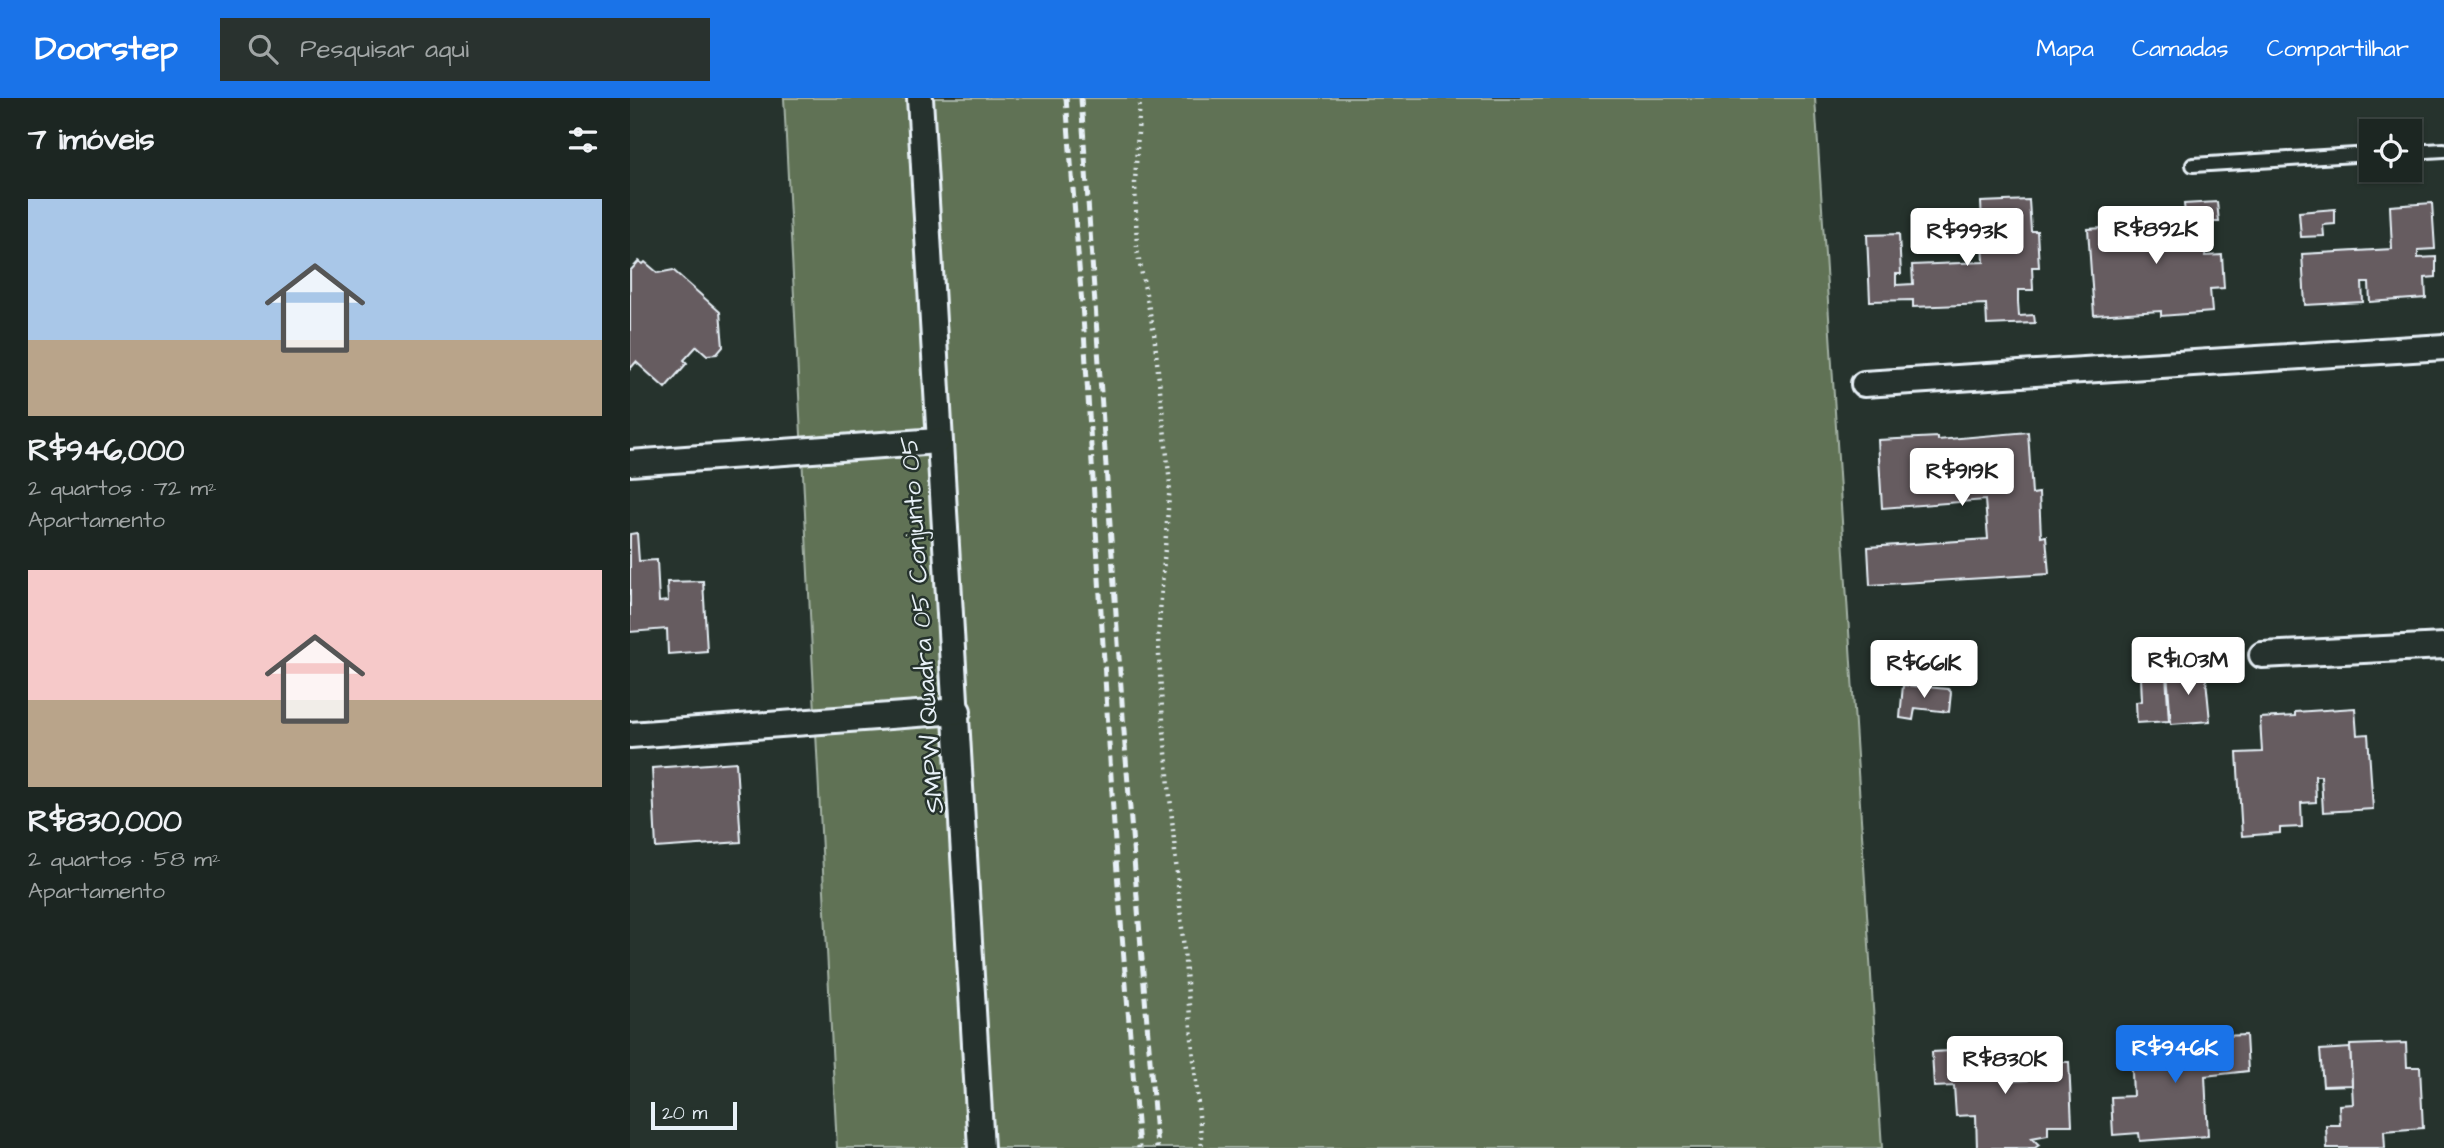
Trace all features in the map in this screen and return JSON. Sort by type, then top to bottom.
[{"type":"street","name":"SMPW Quadra 05 Conjunto 05","points":[[920,98],[938,441],[958,711],[981,1148]]},
{"type":"street","points":[[1864,384],[2444,347]]},
{"type":"street","points":[[630,463],[938,441]]},
{"type":"street","points":[[2262,655],[2444,646]]},
{"type":"street","points":[[630,735],[958,711]]},
{"type":"lane","points":[[2422,151],[2444,150]]},
{"type":"lane","points":[[2193,165],[2359,155]]},
{"type":"path","points":[[1140,98],[1135,183],[1137,250],[1154,333],[1170,484],[1158,637],[1181,946],[1202,1148]]},
{"type":"green space","points":[[784,98],[1815,98],[1882,1148],[837,1148]]},
{"type":"building","points":[[2029,200],[2031,231],[2037,231],[2039,267],[2032,267],[2033,290],[2018,290],[2018,302],[2019,316],[2034,315],[2035,323],[1987,325],[1986,304],[1913,307],[1913,300],[1870,301],[1867,235],[1899,234],[1901,274],[1896,274],[1896,285],[1913,284],[1912,265],[1984,262],[1981,202]]},
{"type":"building","points":[[2217,202],[2219,222],[2208,222],[2205,256],[2222,255],[2224,288],[2210,289],[2212,312],[2161,316],[2161,311],[2094,315],[2088,229],[2186,223],[2184,204]]},
{"type":"building","points":[[2432,203],[2435,249],[2418,250],[2418,258],[2436,257],[2436,277],[2425,278],[2426,298],[2370,302],[2369,283],[2362,283],[2363,302],[2305,305],[2302,254],[2392,249],[2390,206]]},
{"type":"building","points":[[2335,209],[2335,224],[2323,225],[2324,236],[2301,237],[2299,212]]},
{"type":"building","points":[[639,261],[643,264],[645,262],[658,273],[673,270],[720,312],[723,347],[717,354],[707,355],[697,346],[684,360],[687,363],[665,388],[636,362],[630,369],[630,271]]},
{"type":"building","points":[[2028,432],[2032,494],[2039,493],[2041,537],[2046,536],[2049,574],[1870,585],[1868,547],[1988,539],[1985,500],[1882,508],[1878,440],[1938,437],[1938,440]]},
{"type":"building","points":[[637,533],[639,561],[657,560],[659,602],[668,601],[667,582],[703,581],[707,651],[668,654],[667,629],[630,632],[630,534]]},
{"type":"building","points":[[2205,669],[2210,721],[2171,724],[2167,672]]},
{"type":"building","points":[[2166,675],[2169,721],[2137,723],[2136,702],[2142,701],[2141,677]]},
{"type":"building","points":[[1903,685],[1948,689],[1951,692],[1949,712],[1915,708],[1913,720],[1900,718]]},
{"type":"building","points":[[2355,708],[2357,735],[2368,734],[2373,809],[2323,812],[2321,776],[2315,776],[2316,802],[2301,803],[2302,827],[2280,828],[2280,833],[2242,836],[2237,753],[2262,752],[2260,718],[2295,716],[2295,712]]},
{"type":"building","points":[[736,762],[741,842],[656,848],[652,768]]},
{"type":"building","points":[[2220,1033],[2221,1036],[2246,1035],[2248,1071],[2205,1076],[2208,1136],[2140,1141],[2139,1133],[2113,1135],[2111,1097],[2133,1096],[2131,1047],[2134,1047],[2134,1041]]},
{"type":"building","points":[[2406,1043],[2407,1067],[2420,1067],[2423,1128],[2384,1131],[2385,1148],[2327,1148],[2326,1125],[2340,1125],[2339,1105],[2353,1104],[2350,1045]]},
{"type":"building","points":[[2009,1048],[2010,1081],[2028,1080],[2028,1062],[2069,1062],[2072,1125],[2048,1125],[2048,1135],[2032,1138],[2039,1145],[2035,1148],[1977,1148],[1976,1115],[1956,1116],[1954,1086],[1934,1087],[1932,1052]]},
{"type":"building","points":[[2350,1048],[2352,1085],[2323,1086],[2320,1050]]},
{"type":"railway","points":[[1066,98],[1084,331],[1116,859],[1139,1148]]},
{"type":"railway","points":[[1081,98],[1125,746],[1157,1148]]}]
